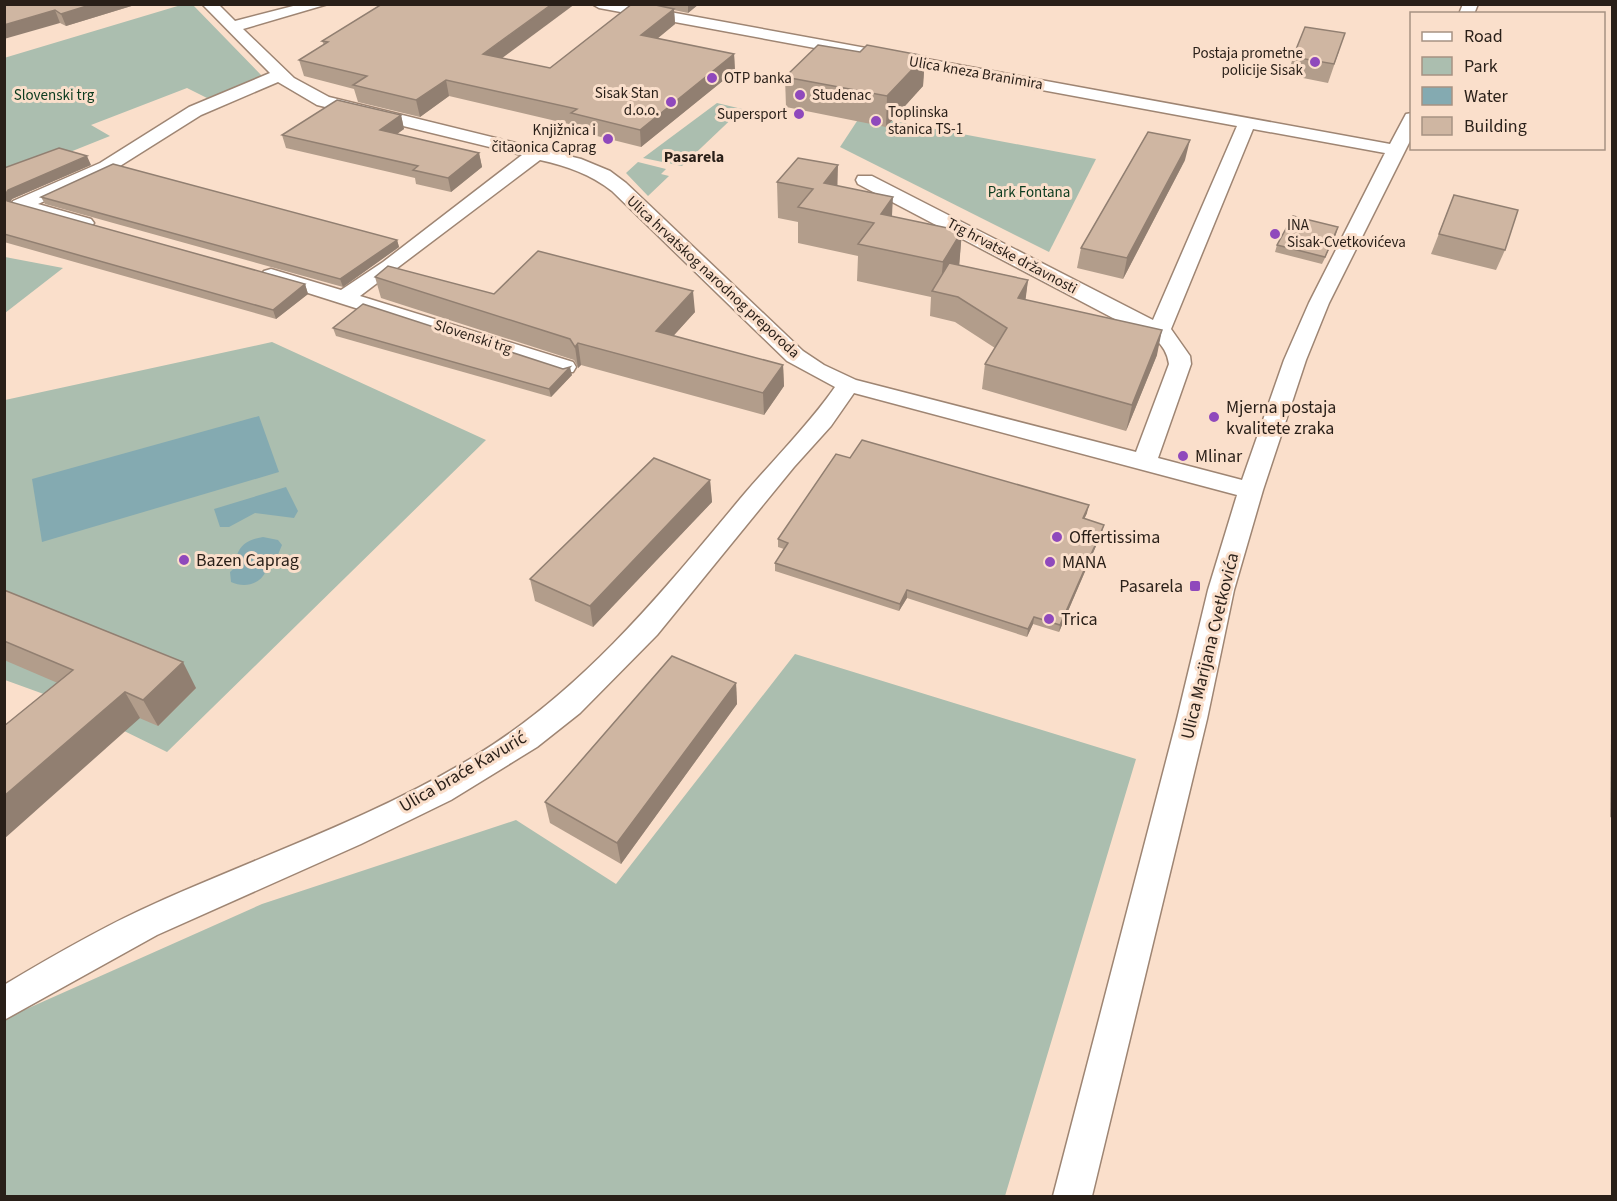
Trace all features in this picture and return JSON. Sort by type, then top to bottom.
[{"type":"street","name":"Ulica hrvatskog narodnog preporoda","points":[[209,4],[294,87],[323,100],[575,163],[603,176],[652,219],[772,337],[816,370],[848,385],[1251,490]]},
{"type":"street","name":"Ulica kneza Branimira","points":[[599,4],[1396,150]]},
{"type":"street","points":[[232,27],[318,5]]},
{"type":"street","points":[[99,227],[20,205],[106,167],[195,111],[280,75]]},
{"type":"street","name":"Ulica Marijana Cvetkovića","points":[[1074,1197],[1192,719],[1221,590],[1251,490],[1295,360],[1319,303],[1341,254],[1410,122]]},
{"type":"street","points":[[1145,462],[1180,364],[1179,356],[1160,329],[1247,123]]},
{"type":"street","points":[[346,296],[390,266],[537,153]]},
{"type":"street","name":"Trg hrvatske državnosti","points":[[866,180],[1138,322],[1160,329]]},
{"type":"street","name":"Slovenski trg","points":[[256,271],[346,296],[565,366]]},
{"type":"street","name":"Ulica braće Kavurić","points":[[4,1005],[123,935],[421,799],[526,738],[590,687],[634,645],[823,421],[848,385]]},
{"type":"green space","name":"Slovenski trg","points":[[181,5],[193,5],[263,77],[207,98],[187,88],[91,125],[110,136],[5,178],[4,58]]},
{"type":"green space","points":[[717,103],[742,109],[682,166],[643,158]]},
{"type":"green space","name":"Park Fontana","points":[[861,115],[1096,159],[1049,252],[840,147]]},
{"type":"green space","points":[[638,162],[666,169],[661,174],[669,176],[648,196],[626,173]]},
{"type":"green space","points":[[5,257],[63,268],[5,313]]},
{"type":"green space","name":"Bazen Caprag","points":[[272,342],[486,440],[167,752],[63,701],[5,680],[5,400]]},
{"type":"green space","points":[[795,654],[1136,759],[1005,1196],[5,1196],[4,1019],[262,904],[516,820],[616,884]]},
{"type":"water","points":[[259,416],[279,472],[42,542],[32,479]]},
{"type":"water","points":[[286,487],[298,511],[294,518],[255,513],[229,527],[220,527],[214,509]]},
{"type":"water","points":[[263,537],[278,540],[282,545],[277,557],[264,565],[266,571],[256,582],[246,585],[231,582],[230,572],[240,563],[237,555],[241,547],[251,540]]},
{"type":"building","points":[[10,4],[93,4],[61,14],[55,10],[4,25],[4,6]]},
{"type":"building","points":[[382,4],[552,4],[483,54],[550,68],[632,4],[651,4],[674,9],[641,35],[734,54],[640,130],[571,113],[577,109],[446,80],[416,100],[353,85],[367,76],[299,60],[328,42],[322,41]]},
{"type":"building","points":[[1305,27],[1345,33],[1334,64],[1293,57]]},
{"type":"building","points":[[818,45],[860,52],[867,45],[925,56],[887,96],[785,77]]},
{"type":"building","points":[[337,100],[401,115],[380,130],[479,153],[448,178],[413,170],[418,166],[282,135]]},
{"type":"building","points":[[1148,132],[1190,140],[1127,258],[1081,248]]},
{"type":"building","points":[[59,148],[87,156],[8,190],[5,195],[7,201],[305,284],[273,310],[4,234],[4,168]]},
{"type":"building","points":[[798,158],[838,165],[824,183],[893,197],[881,214],[962,231],[943,262],[858,244],[874,223],[798,207],[813,189],[777,182]]},
{"type":"building","points":[[113,164],[397,240],[340,279],[41,197]]},
{"type":"building","points":[[1454,195],[1518,210],[1505,250],[1439,234]]},
{"type":"building","points":[[1293,216],[1338,227],[1325,257],[1277,245]]},
{"type":"building","points":[[538,251],[693,291],[656,331],[783,365],[763,393],[578,343],[575,347],[570,339],[375,277],[388,266],[494,294]]},
{"type":"building","points":[[949,263],[1028,280],[1018,298],[1162,330],[1132,405],[985,364],[1007,328],[958,297],[932,291]]},
{"type":"building","points":[[363,304],[563,369],[570,367],[549,389],[333,328]]},
{"type":"building","points":[[862,440],[1089,505],[1083,518],[1104,525],[1060,625],[1034,617],[1028,629],[907,590],[900,604],[775,563],[788,543],[778,539],[836,454],[850,458]]},
{"type":"building","points":[[654,458],[710,480],[590,606],[530,579]]},
{"type":"building","points":[[4,590],[183,662],[143,700],[125,692],[4,796],[4,726],[73,670],[4,641]]},
{"type":"building","points":[[672,656],[736,683],[617,843],[545,802]]},
{"type":"place","name":"Postaja prometne policije Sisak","points":[[1315,62]]},
{"type":"place","name":"OTP banka","points":[[712,78]]},
{"type":"place","name":"Studenac","points":[[800,95]]},
{"type":"place","name":"Sisak Stan d.o.o.","points":[[671,102]]},
{"type":"place","name":"Supersport","points":[[799,114]]},
{"type":"place","name":"Toplinska stanica TS-1","points":[[876,121]]},
{"type":"place","name":"Knjižnica i čitaonica Caprag","points":[[608,139]]},
{"type":"place","name":"INA Sisak-Cvetkovićeva","points":[[1275,234]]},
{"type":"place","name":"Mjerna postaja kvalitete zraka","points":[[1214,417]]},
{"type":"place","name":"Mlinar","points":[[1183,456]]},
{"type":"place","name":"Offertissima","points":[[1057,537]]},
{"type":"place","name":"Bazen Caprag","points":[[184,560]]},
{"type":"place","name":"MANA","points":[[1050,562]]},
{"type":"place","name":"Pasarela","points":[[1195,586]]},
{"type":"place","name":"Trica","points":[[1049,619]]},
{"type":"district","name":"Pasarela","points":[[694,157]]}]
